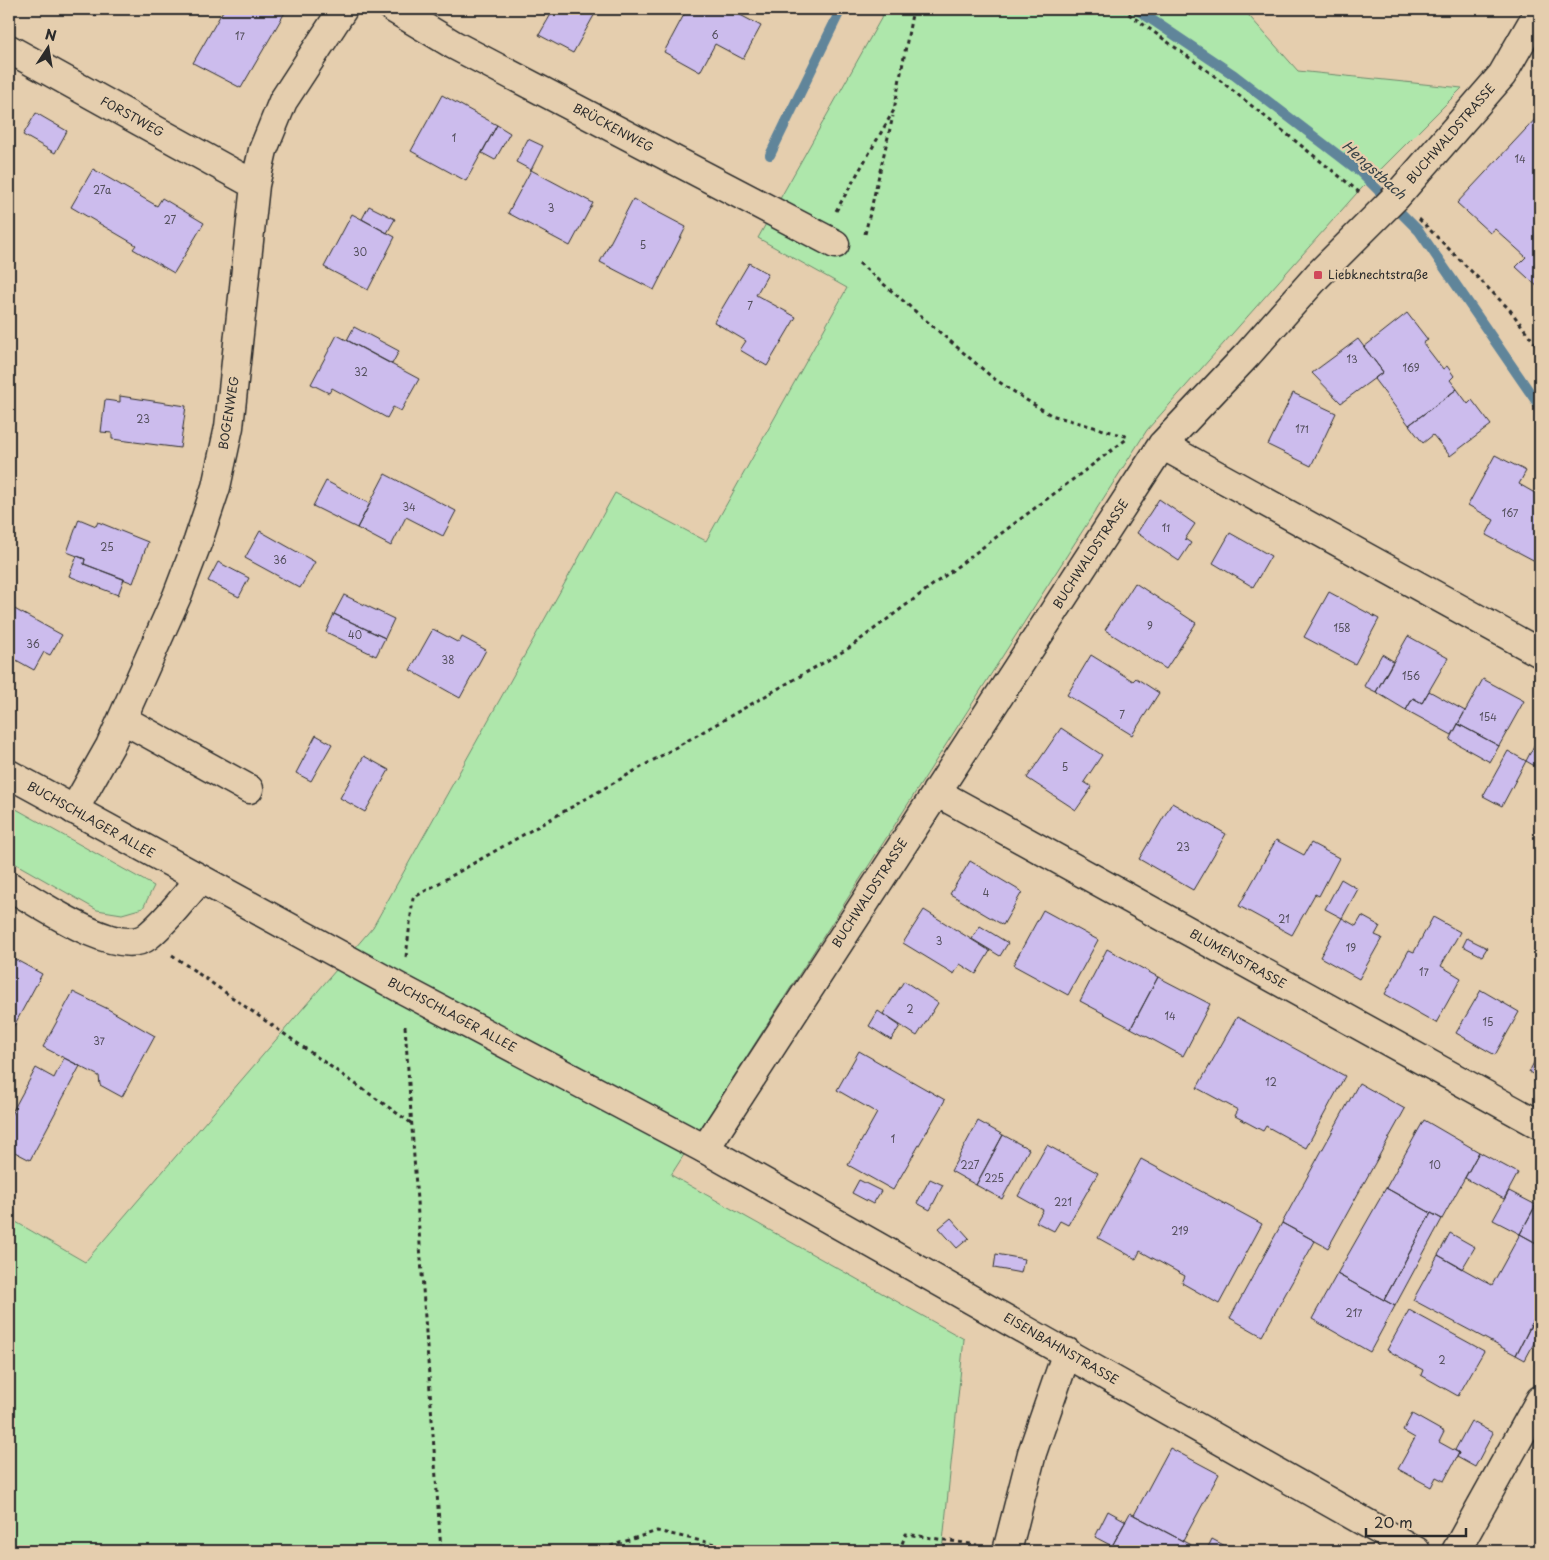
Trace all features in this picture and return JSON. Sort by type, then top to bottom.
[{"type":"street","name":"BOGENWEG","points":[[74,810],[110,746],[198,541],[216,487],[229,427],[255,185],[263,150],[282,101],[342,9]]},
{"type":"street","name":"BRÜCKENWEG","points":[[394,9],[454,45],[828,240]]},
{"type":"street","name":"BUCHWALDSTRASSE","points":[[706,1149],[1162,445],[1248,354],[1318,275],[1388,205],[1502,75],[1540,9]]},
{"type":"street","name":"FORSTWEG","points":[[9,49],[255,185]]},
{"type":"street","points":[[1162,445],[1540,653]]},
{"type":"street","points":[[122,719],[249,788]]},
{"type":"street","name":"BUCHSCHLAGER ALLEE","points":[[9,774],[402,989],[706,1149]]},
{"type":"street","name":"BLUMENSTRASSE","points":[[936,792],[1540,1126]]},
{"type":"street","points":[[9,886],[97,936],[116,942],[134,942],[147,937],[200,880]]},
{"type":"street","name":"EISENBAHNSTRASSE","points":[[706,1149],[1416,1551]]},
{"type":"street","points":[[1007,1550],[1032,1453],[1067,1352]]},
{"type":"street","points":[[1456,1551],[1540,1400]]},
{"type":"path","points":[[863,243],[894,110],[913,9]]},
{"type":"path","points":[[1122,9],[1212,74],[1352,185],[1388,205],[1510,310],[1540,350]]},
{"type":"path","points":[[894,110],[828,240],[993,378],[1051,415],[1162,445]]},
{"type":"path","points":[[441,1551],[402,989],[413,898],[849,648],[1129,437]]},
{"type":"path","points":[[147,937],[411,1123]]},
{"type":"path","points":[[594,1551],[657,1531],[746,1551]]},
{"type":"path","points":[[899,1551],[906,1534],[1007,1550]]},
{"type":"path","points":[[716,1551],[717,1545]]},
{"type":"green space","points":[[873,9],[1243,9],[1298,71],[1462,88],[1356,194],[1147,430],[671,1175],[964,1339],[942,1551],[9,1551],[9,1218],[85,1262],[373,927],[615,493],[706,541],[847,288],[758,238],[883,15]]},
{"type":"green space","points":[[9,805],[154,886],[143,908],[122,914],[97,910],[9,860]]},
{"type":"building","points":[[82,9],[100,9],[96,16]]},
{"type":"building","points":[[224,9],[287,9],[241,88],[193,63]]},
{"type":"building","points":[[554,9],[597,10],[573,53],[539,35]]},
{"type":"building","points":[[687,9],[729,9],[761,26],[743,59],[715,44],[700,72],[664,52]]},
{"type":"building","points":[[442,95],[497,125],[466,181],[411,151]]},
{"type":"building","points":[[36,113],[67,131],[55,153],[23,135]]},
{"type":"building","points":[[1540,114],[1540,289],[1516,267],[1526,257],[1495,229],[1490,233],[1457,203]]},
{"type":"building","points":[[497,125],[510,133],[495,160],[482,153]]},
{"type":"building","points":[[528,139],[543,146],[531,170],[516,162]]},
{"type":"building","points":[[93,169],[157,206],[162,198],[204,223],[174,273],[133,249],[136,245],[71,207]]},
{"type":"building","points":[[531,170],[593,203],[570,246],[508,213]]},
{"type":"building","points":[[633,199],[686,227],[654,290],[600,262]]},
{"type":"building","points":[[369,206],[395,219],[387,233],[362,219]]},
{"type":"building","points":[[352,214],[395,237],[368,290],[324,267]]},
{"type":"building","points":[[749,263],[768,274],[756,295],[796,317],[767,366],[740,350],[746,341],[714,322]]},
{"type":"building","points":[[1407,313],[1428,340],[1423,343],[1443,369],[1447,366],[1454,376],[1450,380],[1457,389],[1409,425],[1374,379],[1383,372],[1364,347]]},
{"type":"building","points":[[354,327],[399,351],[392,364],[347,340]]},
{"type":"building","points":[[337,335],[419,379],[401,411],[393,407],[387,418],[332,388],[329,393],[311,384]]},
{"type":"building","points":[[1358,339],[1383,372],[1341,403],[1312,373]]},
{"type":"building","points":[[1457,389],[1468,404],[1472,400],[1491,425],[1450,456],[1433,435],[1423,443],[1409,425]]},
{"type":"building","points":[[1293,393],[1336,413],[1311,466],[1268,445]]},
{"type":"building","points":[[120,396],[186,406],[180,448],[112,439],[112,433],[101,432],[105,400],[120,402]]},
{"type":"building","points":[[1495,455],[1526,471],[1519,484],[1540,496],[1540,556],[1537,562],[1486,535],[1494,520],[1468,505]]},
{"type":"building","points":[[385,474],[456,511],[443,536],[406,517],[391,546],[357,528]]},
{"type":"building","points":[[326,481],[370,504],[357,528],[313,506]]},
{"type":"building","points":[[1159,499],[1195,524],[1185,539],[1191,543],[1179,561],[1137,533]]},
{"type":"building","points":[[79,519],[96,526],[98,522],[148,542],[133,583],[84,564],[85,559],[67,552]]},
{"type":"building","points":[[260,531],[315,562],[300,588],[245,558]]},
{"type":"building","points":[[1230,533],[1271,556],[1253,587],[1213,563]]},
{"type":"building","points":[[77,556],[85,559],[84,564],[124,579],[118,595],[69,576]]},
{"type":"building","points":[[218,562],[249,578],[239,597],[208,581]]},
{"type":"building","points":[[1135,583],[1196,623],[1166,669],[1105,630]]},
{"type":"building","points":[[1329,592],[1379,619],[1355,664],[1304,637]]},
{"type":"building","points":[[344,595],[394,619],[385,638],[334,614]]},
{"type":"building","points":[[9,606],[62,635],[50,655],[44,652],[34,670],[9,656]]},
{"type":"building","points":[[334,614],[385,638],[376,656],[326,632]]},
{"type":"building","points":[[433,629],[459,643],[462,637],[486,650],[460,698],[410,670]]},
{"type":"building","points":[[1408,636],[1448,658],[1422,703],[1413,698],[1406,710],[1376,692]]},
{"type":"building","points":[[1382,654],[1393,661],[1376,692],[1364,686]]},
{"type":"building","points":[[1091,655],[1133,681],[1136,678],[1159,693],[1132,735],[1067,695]]},
{"type":"building","points":[[1483,679],[1524,701],[1499,746],[1458,724]]},
{"type":"building","points":[[1429,691],[1465,711],[1452,735],[1406,710],[1413,698],[1422,703]]},
{"type":"building","points":[[1458,724],[1499,746],[1490,762],[1450,740]]},
{"type":"building","points":[[1061,728],[1102,755],[1084,782],[1092,787],[1076,810],[1027,778]]},
{"type":"building","points":[[1540,734],[1540,769],[1526,761]]},
{"type":"building","points":[[316,735],[332,744],[311,781],[296,773]]},
{"type":"building","points":[[1508,751],[1526,761],[1502,806],[1483,796]]},
{"type":"building","points":[[364,756],[389,770],[365,812],[340,798]]},
{"type":"building","points":[[1172,803],[1226,834],[1193,890],[1139,859]]},
{"type":"building","points":[[1276,840],[1304,855],[1311,843],[1339,858],[1319,896],[1315,894],[1292,935],[1239,906]]},
{"type":"building","points":[[970,861],[1022,892],[1003,925],[950,894]]},
{"type":"building","points":[[1341,879],[1358,889],[1342,918],[1325,909]]},
{"type":"building","points":[[924,910],[990,951],[976,974],[960,964],[954,974],[903,943]]},
{"type":"building","points":[[1043,910],[1098,940],[1068,995],[1013,965]]},
{"type":"building","points":[[1362,916],[1380,926],[1375,935],[1382,938],[1359,979],[1320,957],[1342,918],[1356,926]]},
{"type":"building","points":[[1433,917],[1460,932],[1441,966],[1461,978],[1436,1023],[1385,994],[1409,950],[1414,952]]},
{"type":"building","points":[[980,926],[1008,943],[1000,956],[972,939]]},
{"type":"building","points":[[1467,938],[1487,948],[1482,956],[1463,946]]},
{"type":"building","points":[[1107,949],[1158,977],[1131,1028],[1080,1001]]},
{"type":"building","points":[[9,956],[42,974],[9,1035]]},
{"type":"building","points":[[1158,977],[1210,1004],[1183,1056],[1131,1028]]},
{"type":"building","points":[[904,981],[938,1003],[917,1036],[883,1014]]},
{"type":"building","points":[[1481,990],[1519,1012],[1495,1055],[1456,1033]]},
{"type":"building","points":[[73,992],[106,1008],[155,1036],[122,1097],[100,1085],[99,1076],[43,1047]]},
{"type":"building","points":[[878,1011],[900,1026],[891,1040],[869,1026]]},
{"type":"building","points":[[1237,1017],[1345,1076],[1306,1148],[1266,1126],[1263,1131],[1235,1116],[1238,1110],[1197,1088]]},
{"type":"building","points":[[859,1051],[945,1100],[893,1190],[848,1165],[877,1113],[837,1090]]},
{"type":"building","points":[[1540,1051],[1540,1078],[1529,1072]]},
{"type":"building","points":[[64,1058],[80,1066],[30,1160],[9,1149],[9,1118],[36,1068],[54,1078]]},
{"type":"building","points":[[1359,1083],[1405,1109],[1328,1248],[1282,1223]]},
{"type":"building","points":[[1424,1120],[1479,1152],[1442,1219],[1386,1188]]},
{"type":"building","points":[[978,1121],[1003,1135],[976,1185],[951,1171]]},
{"type":"building","points":[[1003,1135],[1029,1149],[1002,1199],[976,1185]]},
{"type":"building","points":[[1047,1145],[1098,1173],[1068,1225],[1060,1221],[1054,1231],[1036,1222],[1043,1210],[1018,1196]]},
{"type":"building","points":[[1479,1152],[1518,1173],[1504,1199],[1465,1178]]},
{"type":"building","points":[[1141,1159],[1262,1224],[1219,1304],[1182,1283],[1185,1276],[1140,1251],[1136,1259],[1098,1238]]},
{"type":"building","points":[[930,1179],[943,1185],[930,1210],[917,1203]]},
{"type":"building","points":[[859,1180],[881,1191],[873,1204],[852,1193]]},
{"type":"building","points":[[1386,1188],[1431,1213],[1384,1300],[1337,1274]]},
{"type":"building","points":[[1509,1191],[1536,1205],[1520,1234],[1493,1220]]},
{"type":"building","points":[[1540,1197],[1540,1245],[1520,1234]]},
{"type":"building","points":[[1431,1213],[1442,1219],[1395,1306],[1384,1300]]},
{"type":"building","points":[[951,1218],[969,1238],[957,1248],[939,1228]]},
{"type":"building","points":[[1282,1223],[1315,1241],[1262,1336],[1230,1318]]},
{"type":"building","points":[[1450,1233],[1475,1247],[1462,1269],[1438,1255]]},
{"type":"building","points":[[1520,1234],[1540,1245],[1540,1308],[1516,1355],[1413,1300],[1438,1255],[1492,1285]]},
{"type":"building","points":[[996,1254],[1024,1259],[1021,1273],[994,1268]]},
{"type":"building","points":[[1337,1274],[1395,1306],[1370,1352],[1312,1319]]},
{"type":"building","points":[[1409,1310],[1484,1351],[1458,1396],[1421,1375],[1423,1370],[1387,1350]]},
{"type":"building","points":[[1538,1311],[1540,1332],[1525,1360],[1516,1355]]},
{"type":"building","points":[[1412,1414],[1444,1432],[1439,1442],[1459,1453],[1444,1481],[1436,1477],[1431,1487],[1398,1469],[1415,1438],[1403,1431]]},
{"type":"building","points":[[1471,1421],[1493,1433],[1475,1467],[1457,1457],[1459,1453],[1455,1450]]},
{"type":"building","points":[[1170,1448],[1219,1474],[1183,1541],[1134,1515]]},
{"type":"building","points":[[1108,1511],[1126,1521],[1112,1546],[1095,1537]]},
{"type":"building","points":[[1130,1513],[1202,1551],[1121,1551],[1112,1546]]},
{"type":"building","points":[[1212,1539],[1235,1551],[1206,1551]]},
{"type":"waterway","points":[[770,155],[841,9]]},
{"type":"waterway","name":"Hengstbach","points":[[1136,9],[1234,75],[1359,171],[1419,231],[1540,407]]},
{"type":"place","name":"Liebknechtstraße","points":[[1318,275]]}]
